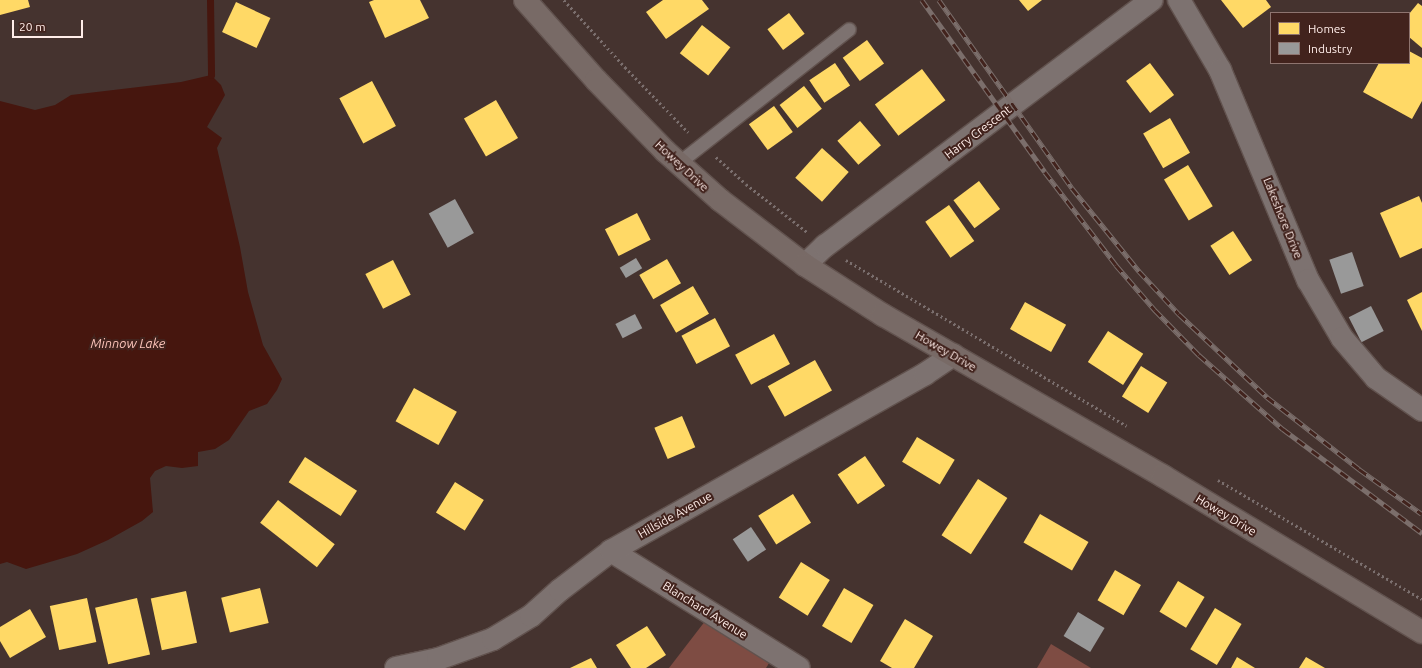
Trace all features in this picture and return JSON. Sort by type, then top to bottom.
[{"type":"main road","name":"Howey Drive","points":[[525,0],[596,80],[678,163],[732,210],[805,265],[882,315],[1163,476],[1422,632]]},
{"type":"street","name":"Harry Crescent","points":[[805,265],[825,246],[1152,0]]},
{"type":"street","name":"Lakeshore Drive","points":[[1179,0],[1220,70],[1308,280],[1319,300],[1342,338],[1376,378],[1422,410]]},
{"type":"street","name":"Hillside Avenue","points":[[396,668],[438,659],[493,639],[531,616],[560,590],[611,552],[925,374],[953,355]]},
{"type":"street","name":"Blanchard Avenue","points":[[611,552],[799,668]]},
{"type":"lane","points":[[678,163],[701,143],[849,29]]},
{"type":"path","points":[[564,0],[676,120],[746,184],[825,246],[860,269],[1130,428]]},
{"type":"path","points":[[1212,476],[1422,599]]},
{"type":"shaded area","points":[[709,616],[774,655],[766,668],[669,668]]},
{"type":"shaded area","points":[[1051,644],[1091,668],[1037,668]]},
{"type":"water","name":"Minnow Lake","points":[[211,75],[221,85],[225,95],[207,127],[222,138],[217,148],[240,247],[248,292],[263,345],[282,379],[277,390],[267,404],[249,411],[229,440],[215,449],[198,452],[198,466],[182,468],[166,466],[155,471],[150,478],[153,512],[142,521],[108,540],[77,554],[26,569],[7,562],[0,564],[0,101],[35,110],[55,105],[71,95],[181,82]]},
{"type":"building: Homes","points":[[0,0],[28,0],[30,7],[0,15]]},
{"type":"building: Homes","points":[[374,0],[420,0],[429,18],[385,38],[369,2]]},
{"type":"building: Homes","points":[[663,0],[702,0],[709,9],[666,39],[646,12]]},
{"type":"building: Homes","points":[[1019,0],[1042,0],[1028,11]]},
{"type":"building: Homes","points":[[1221,0],[1266,0],[1271,7],[1243,28]]},
{"type":"building: Homes","points":[[236,2],[270,18],[256,48],[222,32]]},
{"type":"building: Homes","points":[[1418,3],[1422,6],[1422,48],[1410,38],[1410,13]]},
{"type":"building: Homes","points":[[789,13],[805,34],[783,50],[767,29]]},
{"type":"building: Homes","points":[[702,25],[730,47],[708,76],[680,53]]},
{"type":"building: Homes","points":[[867,40],[884,63],[860,81],[843,58]]},
{"type":"building: Homes","points":[[1410,52],[1422,58],[1422,101],[1412,119],[1363,92],[1378,64],[1410,64]]},
{"type":"building: Homes","points":[[835,63],[850,85],[824,103],[809,80]]},
{"type":"building: Homes","points":[[1150,63],[1174,95],[1150,113],[1126,81]]},
{"type":"building: Homes","points":[[922,69],[945,100],[898,136],[875,105]]},
{"type":"building: Homes","points":[[372,81],[396,126],[363,143],[339,98]]},
{"type":"building: Homes","points":[[804,86],[822,109],[797,128],[780,105]]},
{"type":"building: Homes","points":[[496,100],[518,138],[486,157],[464,118]]},
{"type":"building: Homes","points":[[774,106],[793,132],[768,150],[749,124]]},
{"type":"building: Homes","points":[[1170,118],[1190,153],[1163,168],[1143,134]]},
{"type":"building: Homes","points":[[860,121],[881,145],[858,165],[837,141]]},
{"type":"building: Homes","points":[[822,148],[849,172],[822,202],[795,178]]},
{"type":"building: Homes","points":[[1188,165],[1213,206],[1189,221],[1164,179]]},
{"type":"building: Homes","points":[[979,181],[1000,209],[975,228],[953,200]]},
{"type":"building: Homes","points":[[1419,196],[1422,203],[1422,248],[1400,258],[1380,213]]},
{"type":"building: Homes","points":[[949,205],[974,241],[950,258],[925,222]]},
{"type":"building: Homes","points":[[637,213],[651,240],[619,256],[605,229]]},
{"type":"building: Homes","points":[[1233,231],[1252,260],[1229,275],[1210,246]]},
{"type":"building: Homes","points":[[667,259],[681,283],[653,299],[639,275]]},
{"type":"building: Homes","points":[[393,260],[411,295],[383,309],[365,274]]},
{"type":"building: Homes","points":[[693,286],[709,314],[676,333],[660,305]]},
{"type":"building: Homes","points":[[1422,292],[1422,331],[1407,300]]},
{"type":"building: Homes","points":[[1025,302],[1066,325],[1051,352],[1010,329]]},
{"type":"building: Homes","points":[[715,318],[730,346],[696,364],[681,336]]},
{"type":"building: Homes","points":[[1108,331],[1143,354],[1123,385],[1088,362]]},
{"type":"building: Homes","points":[[774,334],[790,364],[751,385],[735,355]]},
{"type":"building: Homes","points":[[815,360],[832,391],[785,417],[768,386]]},
{"type":"building: Homes","points":[[1141,366],[1167,382],[1148,413],[1122,397]]},
{"type":"building: Homes","points":[[414,388],[457,412],[438,445],[396,421]]},
{"type":"building: Homes","points":[[682,416],[695,447],[668,459],[654,428]]},
{"type":"building: Homes","points":[[917,437],[955,460],[940,485],[902,462]]},
{"type":"building: Homes","points":[[865,456],[885,486],[858,504],[838,474]]},
{"type":"building: Homes","points":[[305,457],[357,491],[341,516],[289,482]]},
{"type":"building: Homes","points":[[978,479],[1007,498],[971,554],[942,535]]},
{"type":"building: Homes","points":[[455,482],[484,500],[465,531],[436,513]]},
{"type":"building: Homes","points":[[793,494],[811,523],[776,545],[758,516]]},
{"type":"building: Homes","points":[[278,500],[335,544],[317,567],[260,523]]},
{"type":"building: Homes","points":[[1040,514],[1088,542],[1072,571],[1024,543]]},
{"type":"building: Homes","points":[[801,562],[830,580],[808,616],[779,598]]},
{"type":"building: Homes","points":[[1115,570],[1141,585],[1123,615],[1098,600]]},
{"type":"building: Homes","points":[[1178,581],[1205,597],[1186,628],[1159,612]]},
{"type":"building: Homes","points":[[260,588],[269,623],[230,633],[221,598]]},
{"type":"building: Homes","points":[[844,588],[873,605],[851,643],[822,626]]},
{"type":"building: Homes","points":[[186,591],[197,643],[162,650],[151,598]]},
{"type":"building: Homes","points":[[87,598],[96,642],[59,650],[50,606]]},
{"type":"building: Homes","points":[[137,598],[150,655],[108,664],[95,608]]},
{"type":"building: Homes","points":[[1215,608],[1242,624],[1217,665],[1190,649]]},
{"type":"building: Homes","points":[[30,609],[46,637],[10,658],[0,641],[0,627]]},
{"type":"building: Homes","points":[[905,619],[933,636],[914,668],[892,668],[880,661]]},
{"type":"building: Homes","points":[[647,626],[666,655],[646,668],[631,668],[616,645]]},
{"type":"building: Homes","points":[[1237,657],[1255,668],[1231,668]]},
{"type":"building: Homes","points":[[1306,657],[1325,668],[1299,668]]},
{"type":"building: Homes","points":[[591,658],[597,668],[570,668]]},
{"type":"building: Industry","points":[[455,199],[474,233],[448,248],[429,214]]},
{"type":"building: Industry","points":[[1352,252],[1364,286],[1341,294],[1329,260]]},
{"type":"building: Industry","points":[[636,258],[642,268],[626,278],[620,268]]},
{"type":"building: Industry","points":[[1371,306],[1384,331],[1361,342],[1349,317]]},
{"type":"building: Industry","points":[[635,314],[642,328],[623,338],[615,324]]},
{"type":"building: Industry","points":[[751,527],[766,549],[748,562],[733,539]]},
{"type":"building: Industry","points":[[1078,612],[1105,628],[1090,652],[1064,636]]},
{"type":"waterway","points":[[210,0],[211,75]]},
{"type":"railway","points":[[922,0],[1045,172],[1116,265],[1155,310],[1199,355],[1283,429],[1422,533]]},
{"type":"railway","points":[[939,0],[1072,188],[1139,271],[1179,314],[1267,397],[1359,469],[1422,514]]}]
